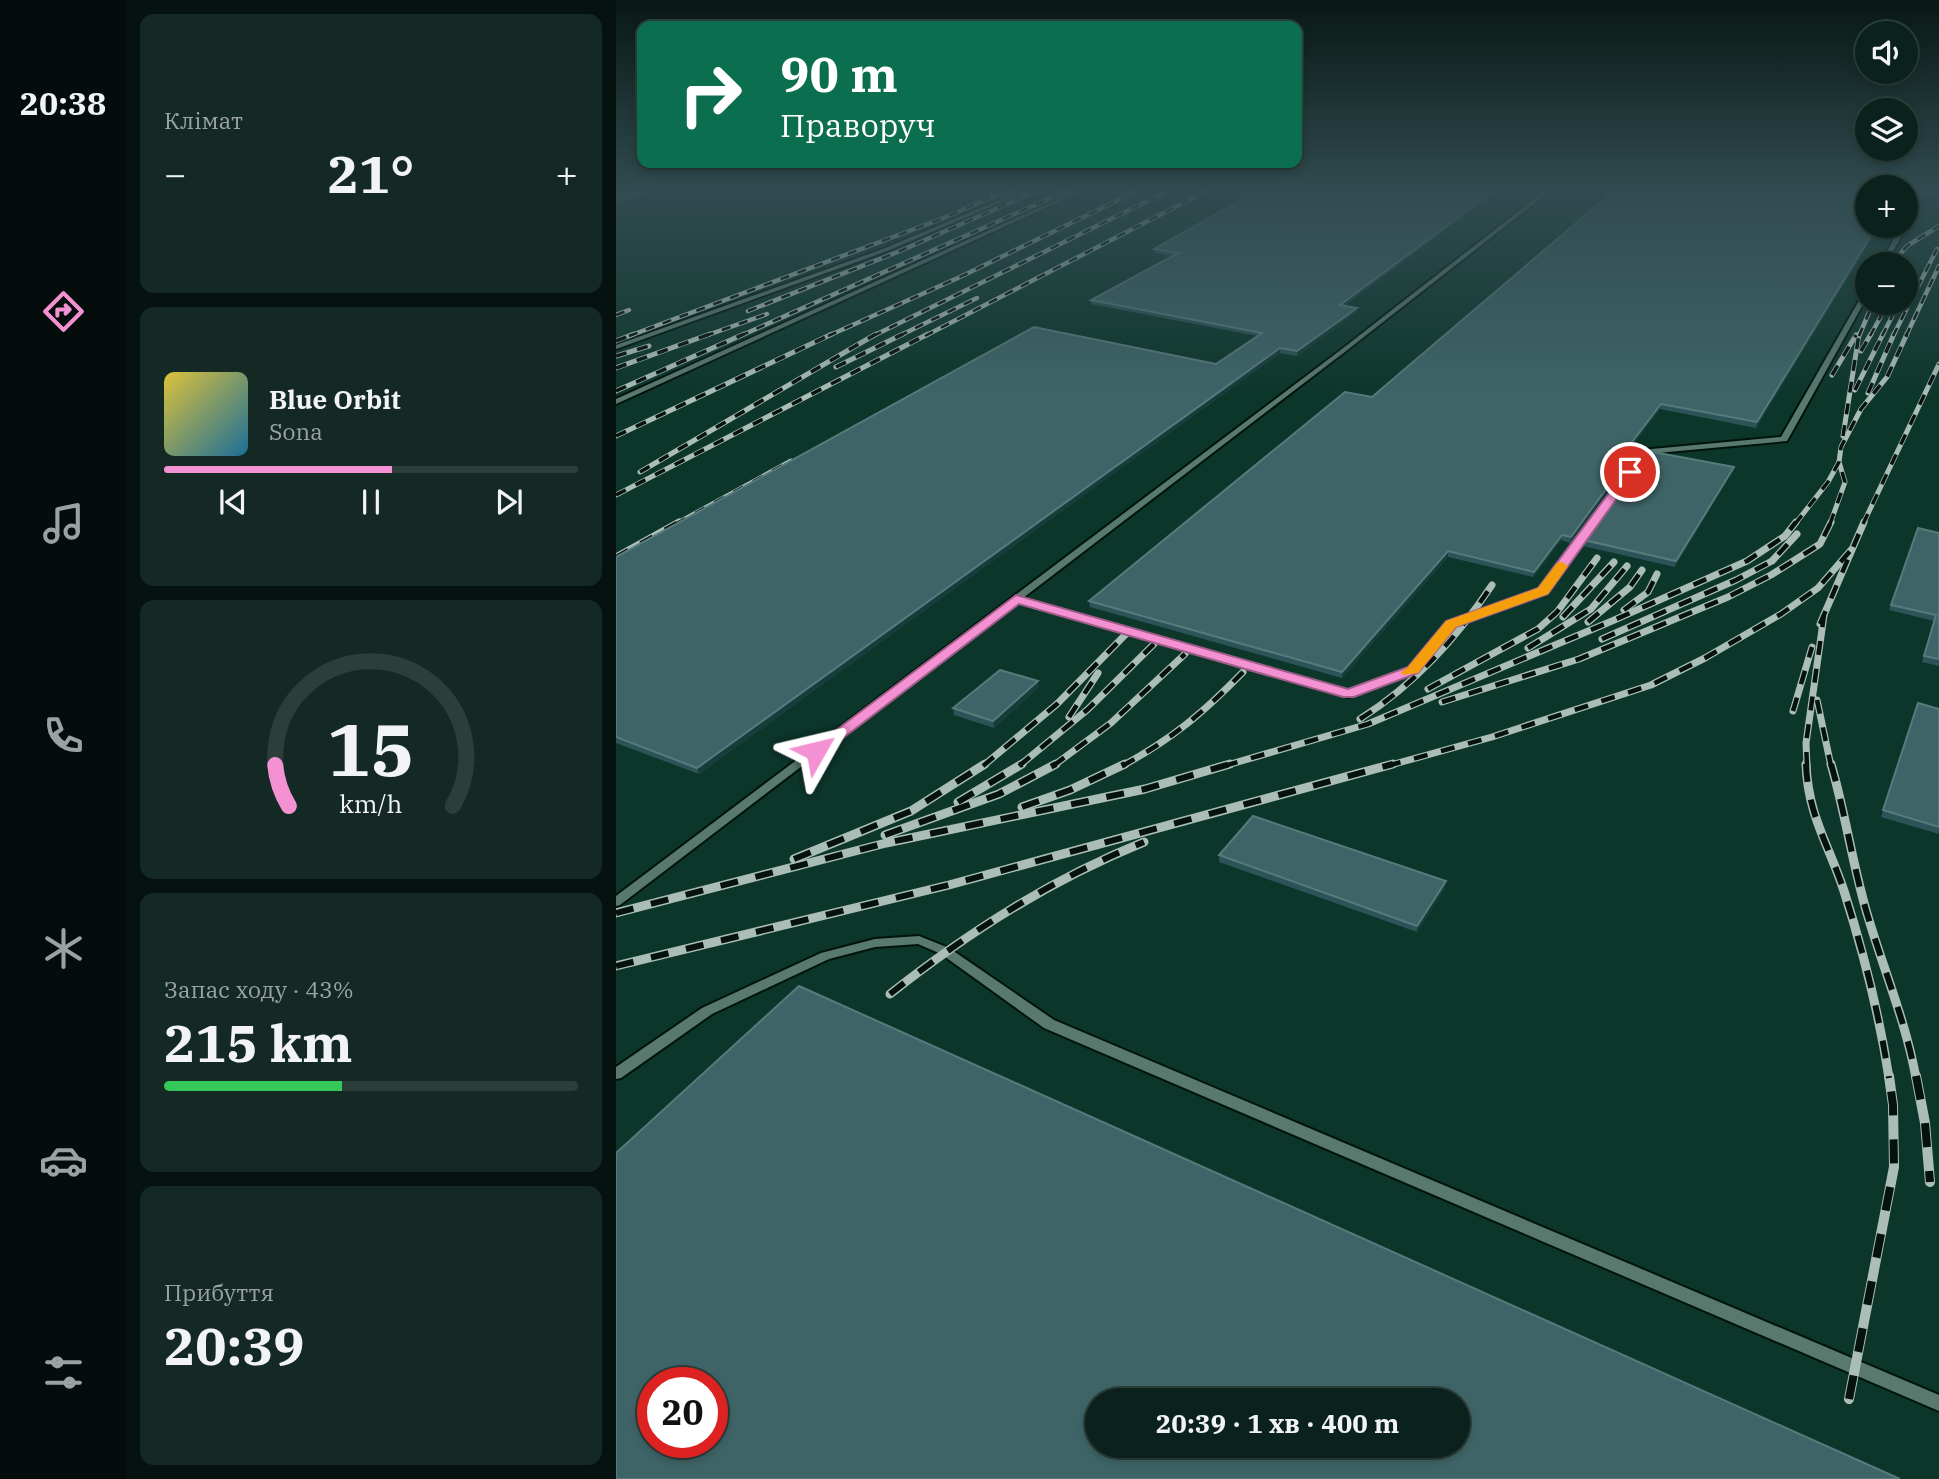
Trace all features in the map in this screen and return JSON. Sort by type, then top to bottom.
[{"type":"lane","points":[[616,347],[863,258]]},
{"type":"lane","points":[[616,402],[933,258]]},
{"type":"lane","points":[[616,902],[1461,258]]},
{"type":"lane","points":[[1016,599],[1348,694],[1413,670],[1451,624],[1543,591],[1644,452],[1784,439],[1855,313]]},
{"type":"lane","points":[[616,1074],[707,1011],[825,956],[874,943],[919,940],[945,951],[1049,1024],[1939,1402]]},
{"type":"shaded area","points":[[616,258],[1855,258],[1855,315],[1918,315],[1918,258],[1939,258],[1939,1479],[616,1479]]},
{"type":"building","points":[[1169,258],[1404,258],[1340,305],[1357,308],[1297,351],[1280,348],[697,768],[616,737],[616,557],[1034,327],[1216,364],[1262,333],[1091,300]]},
{"type":"building","points":[[1535,258],[1855,258],[1757,422],[1661,404],[1629,446],[1637,447],[1571,537],[1562,535],[1534,572],[1448,551],[1342,672],[1089,601],[1345,392],[1372,397]]},
{"type":"building","points":[[1648,451],[1734,467],[1676,561],[1584,540]]},
{"type":"building","points":[[1918,528],[1939,533],[1939,659],[1924,656],[1936,615],[1891,605]]},
{"type":"building","points":[[1000,670],[1038,681],[993,721],[953,708]]},
{"type":"building","points":[[1918,703],[1939,709],[1939,827],[1883,810]]},
{"type":"building","points":[[1253,816],[1446,881],[1417,926],[1219,855]]},
{"type":"building","points":[[799,986],[1900,1479],[616,1479],[616,1153]]},
{"type":"railway","points":[[629,336],[837,258]]},
{"type":"railway","points":[[748,311],[882,258]]},
{"type":"railway","points":[[740,336],[916,258]]},
{"type":"railway","points":[[828,336],[999,258]]},
{"type":"railway","points":[[873,336],[1032,258]]},
{"type":"railway","points":[[925,336],[1076,258]]},
{"type":"railway","points":[[1894,334],[1932,258]]},
{"type":"railway","points":[[1906,336],[1939,266]]},
{"type":"railway","points":[[899,336],[977,298]]},
{"type":"railway","points":[[616,315],[629,310]]},
{"type":"railway","points":[[705,336],[767,314]]},
{"type":"railway","points":[[1859,336],[1868,315]]},
{"type":"railway","points":[[1870,336],[1882,315]]},
{"type":"railway","points":[[1882,336],[1893,315]]},
{"type":"railway","points":[[616,341],[634,334]]},
{"type":"railway","points":[[616,368],[710,334]]},
{"type":"railway","points":[[616,391],[744,334]]},
{"type":"railway","points":[[616,436],[832,334]]},
{"type":"railway","points":[[640,472],[876,334]]},
{"type":"railway","points":[[836,367],[903,334]]},
{"type":"railway","points":[[616,495],[928,334]]},
{"type":"railway","points":[[1843,436],[1859,334]]},
{"type":"railway","points":[[1861,351],[1871,334]]},
{"type":"railway","points":[[1868,393],[1894,334]]},
{"type":"railway","points":[[1839,462],[1841,447],[1861,409],[1887,377],[1907,334]]},
{"type":"railway","points":[[1832,375],[1856,335]]},
{"type":"railway","points":[[1855,390],[1882,336]]},
{"type":"railway","points":[[616,356],[649,346]]},
{"type":"railway","points":[[1863,524],[1939,364]]},
{"type":"railway","points":[[676,524],[791,461]]},
{"type":"railway","points":[[1795,524],[1828,482],[1839,462]]},
{"type":"railway","points":[[1830,524],[1845,482],[1839,462]]},
{"type":"railway","points":[[616,557],[679,522]]},
{"type":"railway","points":[[1224,766],[1368,724],[1612,621],[1747,561],[1785,536],[1796,522]]},
{"type":"railway","points":[[1820,624],[1864,522]]},
{"type":"railway","points":[[1442,702],[1579,659],[1728,597],[1771,575],[1820,544],[1830,524]]},
{"type":"railway","points":[[1602,639],[1736,580],[1772,561],[1797,534]]},
{"type":"railway","points":[[1387,766],[1492,737],[1651,685],[1705,658],[1781,614],[1818,588],[1851,550]]},
{"type":"railway","points":[[1428,689],[1538,629],[1557,612],[1597,558]]},
{"type":"railway","points":[[1563,617],[1614,562]]},
{"type":"railway","points":[[1528,648],[1591,609],[1627,566]]},
{"type":"railway","points":[[1588,622],[1630,587],[1642,570]]},
{"type":"railway","points":[[1624,610],[1648,592],[1657,574]]},
{"type":"railway","points":[[1360,719],[1399,691],[1433,659],[1464,624],[1492,585]]},
{"type":"railway","points":[[1807,766],[1806,743],[1824,615]]},
{"type":"railway","points":[[983,766],[1057,704],[1126,634]]},
{"type":"railway","points":[[1020,765],[1087,710],[1154,644]]},
{"type":"railway","points":[[1793,711],[1812,647]]},
{"type":"railway","points":[[1055,765],[1111,723],[1185,654]]},
{"type":"railway","points":[[1122,766],[1186,724],[1243,672]]},
{"type":"railway","points":[[1069,717],[1098,673]]},
{"type":"railway","points":[[1817,700],[1831,766]]},
{"type":"railway","points":[[794,859],[911,811],[985,764]]},
{"type":"railway","points":[[1022,807],[1070,790],[1125,764]]},
{"type":"railway","points":[[616,913],[886,843],[1145,789],[1230,764]]},
{"type":"railway","points":[[616,966],[949,885],[1393,764]]},
{"type":"railway","points":[[1806,764],[1815,815],[1844,891],[1864,961],[1881,1030],[1889,1078]]},
{"type":"railway","points":[[1831,764],[1863,901],[1901,1018],[1916,1078]]},
{"type":"railway","points":[[958,802],[1020,765]]},
{"type":"railway","points":[[885,835],[999,794],[1055,765]]},
{"type":"railway","points":[[890,994],[950,949],[1011,909],[1076,873],[1144,842]]},
{"type":"railway","points":[[1849,1399],[1894,1167],[1893,1105],[1889,1076]]},
{"type":"railway","points":[[1916,1076],[1925,1123],[1930,1182]]},
{"type":"slow traffic","points":[[1408,672],[1413,670],[1451,624],[1543,591],[1562,566]]},
{"type":"route","points":[[816,751],[1016,599],[1348,694],[1413,670],[1451,624],[1543,591],[1630,472]]}]
